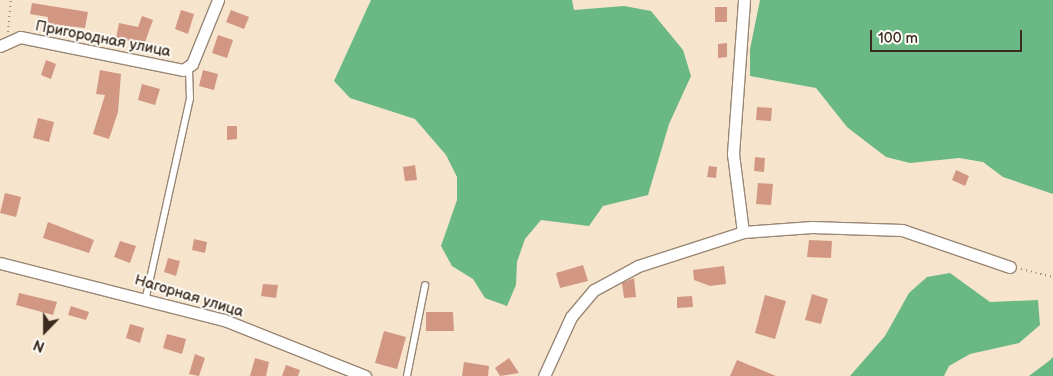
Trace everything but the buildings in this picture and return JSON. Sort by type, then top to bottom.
[{"type":"street","name":"Пригородная улица","points":[[3,44],[20,37],[189,68],[218,0]]},
{"type":"street","points":[[743,232],[733,154],[744,0]]},
{"type":"street","points":[[544,376],[571,317],[594,290],[638,266],[743,232],[812,227],[914,232],[1010,266]]},
{"type":"street","name":"Нагорная улица","points":[[0,263],[146,297],[224,320],[365,376]]},
{"type":"lane","points":[[146,297],[190,99],[189,68]]},
{"type":"lane","points":[[407,376],[425,286]]},
{"type":"path","points":[[3,44],[11,0]]},
{"type":"path","points":[[1010,266],[1053,277]]},
{"type":"green space","points":[[371,0],[572,0],[574,10],[624,6],[651,11],[683,50],[691,76],[669,124],[648,195],[603,206],[589,226],[541,220],[525,239],[517,262],[516,285],[507,306],[485,298],[473,279],[452,266],[441,246],[457,200],[457,177],[446,155],[415,119],[350,98],[334,81]]},
{"type":"green space","points":[[760,0],[1053,0],[1053,194],[1003,177],[983,162],[959,158],[910,163],[886,157],[847,127],[816,88],[750,76],[750,49]]},
{"type":"green space","points":[[950,273],[990,302],[1038,300],[1040,325],[1019,343],[970,354],[949,366],[944,376],[850,376],[885,336],[909,293],[927,277]]},
{"type":"green space","points":[[1053,357],[1053,376],[1029,376],[1049,361]]}]
